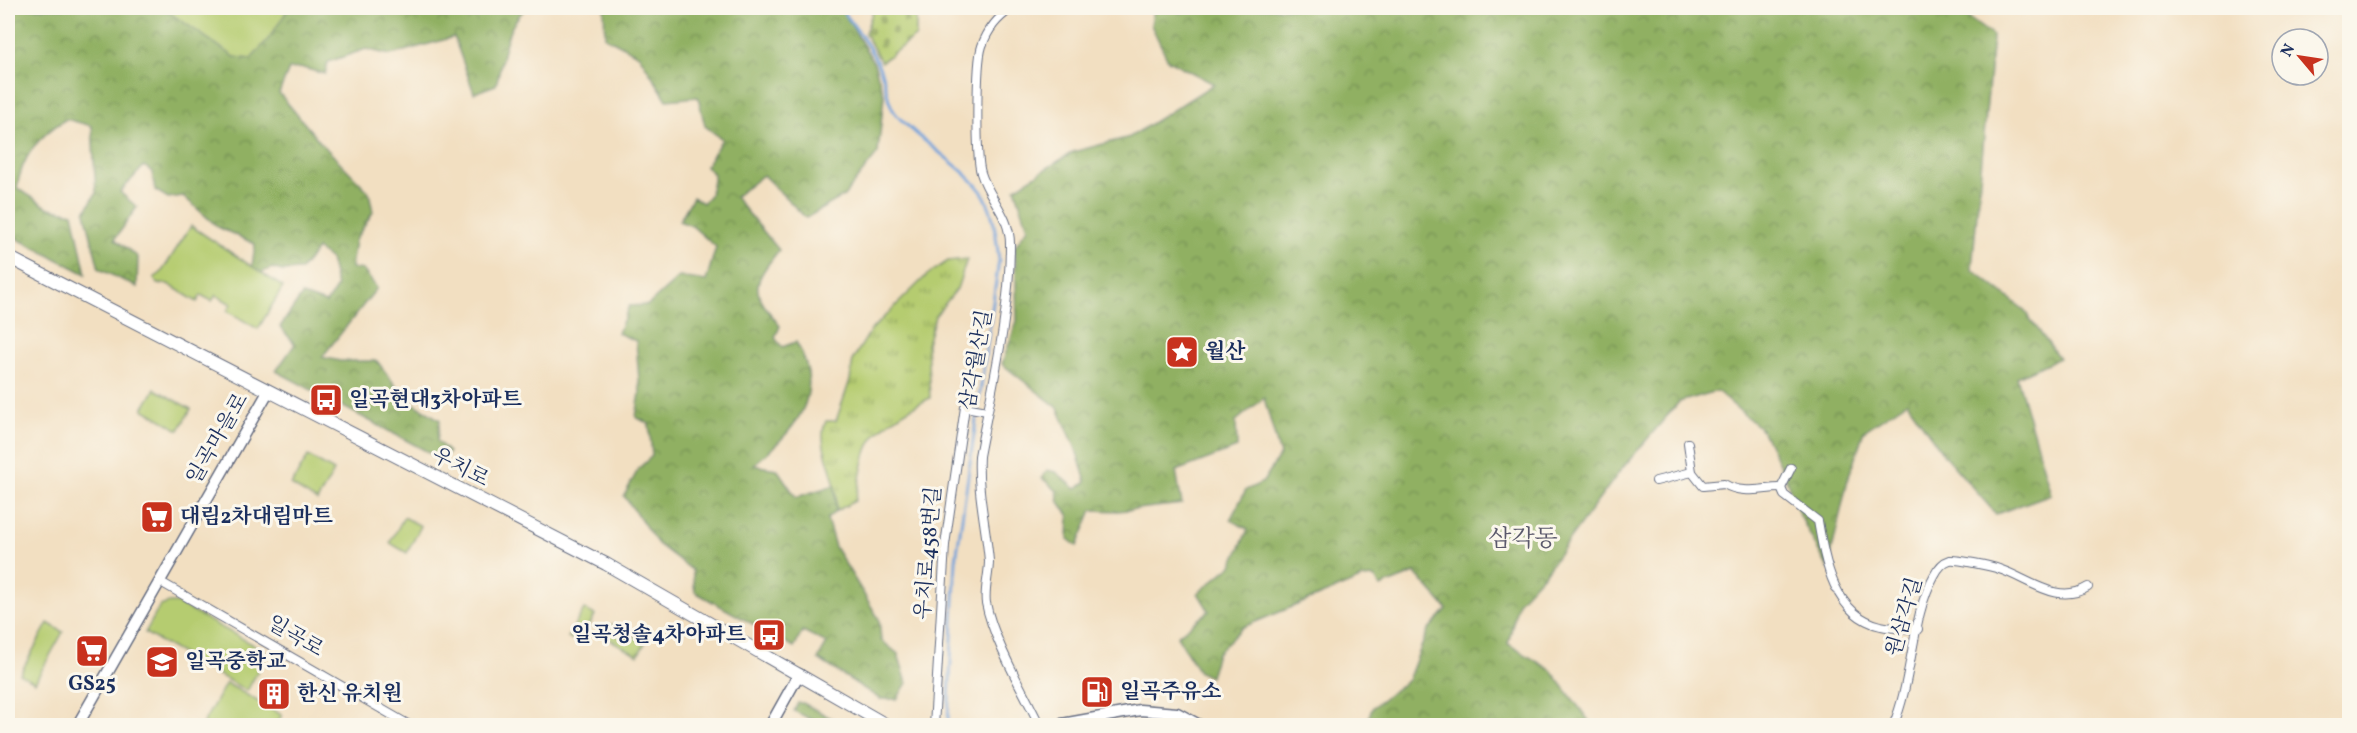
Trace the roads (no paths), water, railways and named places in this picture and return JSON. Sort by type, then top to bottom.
[{"type":"main road","name":"우치로","points":[[8,257],[606,564],[888,726]]},
{"type":"street","name":"삼각월산길","points":[[1012,8],[990,26],[978,58],[980,171],[1005,216],[1010,232],[1005,303],[978,482],[988,547],[989,570],[986,601],[996,630],[1040,726]]},
{"type":"street","name":"일곡마을로","points":[[77,726],[268,392]]},
{"type":"street","name":"우치로458번길","points":[[934,726],[945,545],[965,407],[987,411]]},
{"type":"street","points":[[1688,443],[1692,472],[1702,486],[1724,483],[1735,490],[1742,491],[1782,488]]},
{"type":"street","points":[[1791,468],[1782,488],[1784,495],[1818,521],[1822,546],[1835,585],[1852,614],[1884,627],[1918,629]]},
{"type":"street","points":[[1656,481],[1692,472]]},
{"type":"street","name":"원삼각길","points":[[1893,726],[1899,711],[1920,612],[1934,575],[1943,564],[1951,560],[1999,569],[2055,592],[2078,594],[2088,587]]},
{"type":"street","name":"일곡로","points":[[159,581],[411,726]]},
{"type":"street","points":[[770,726],[799,674]]},
{"type":"street","points":[[1051,726],[1140,710],[1177,713],[1201,726]]},
{"type":"waterway","points":[[841,8],[874,56],[895,113],[978,187],[988,205],[996,236],[999,260],[956,560],[948,719]]},
{"type":"place","name":"월산","points":[[1182,352]]},
{"type":"place","name":"일곡현대3차아파트","points":[[326,400]]},
{"type":"place","name":"대림2차대림마트","points":[[157,517]]},
{"type":"place","name":"일곡청솔4차아파트","points":[[769,635]]},
{"type":"place","name":"GS25","points":[[92,651]]},
{"type":"place","name":"일곡중학교","points":[[162,662]]},
{"type":"place","name":"일곡주유소","points":[[1097,692]]},
{"type":"place","name":"한신 유치원","points":[[274,694]]},
{"type":"district","name":"삼각동","points":[[1523,540]]}]
